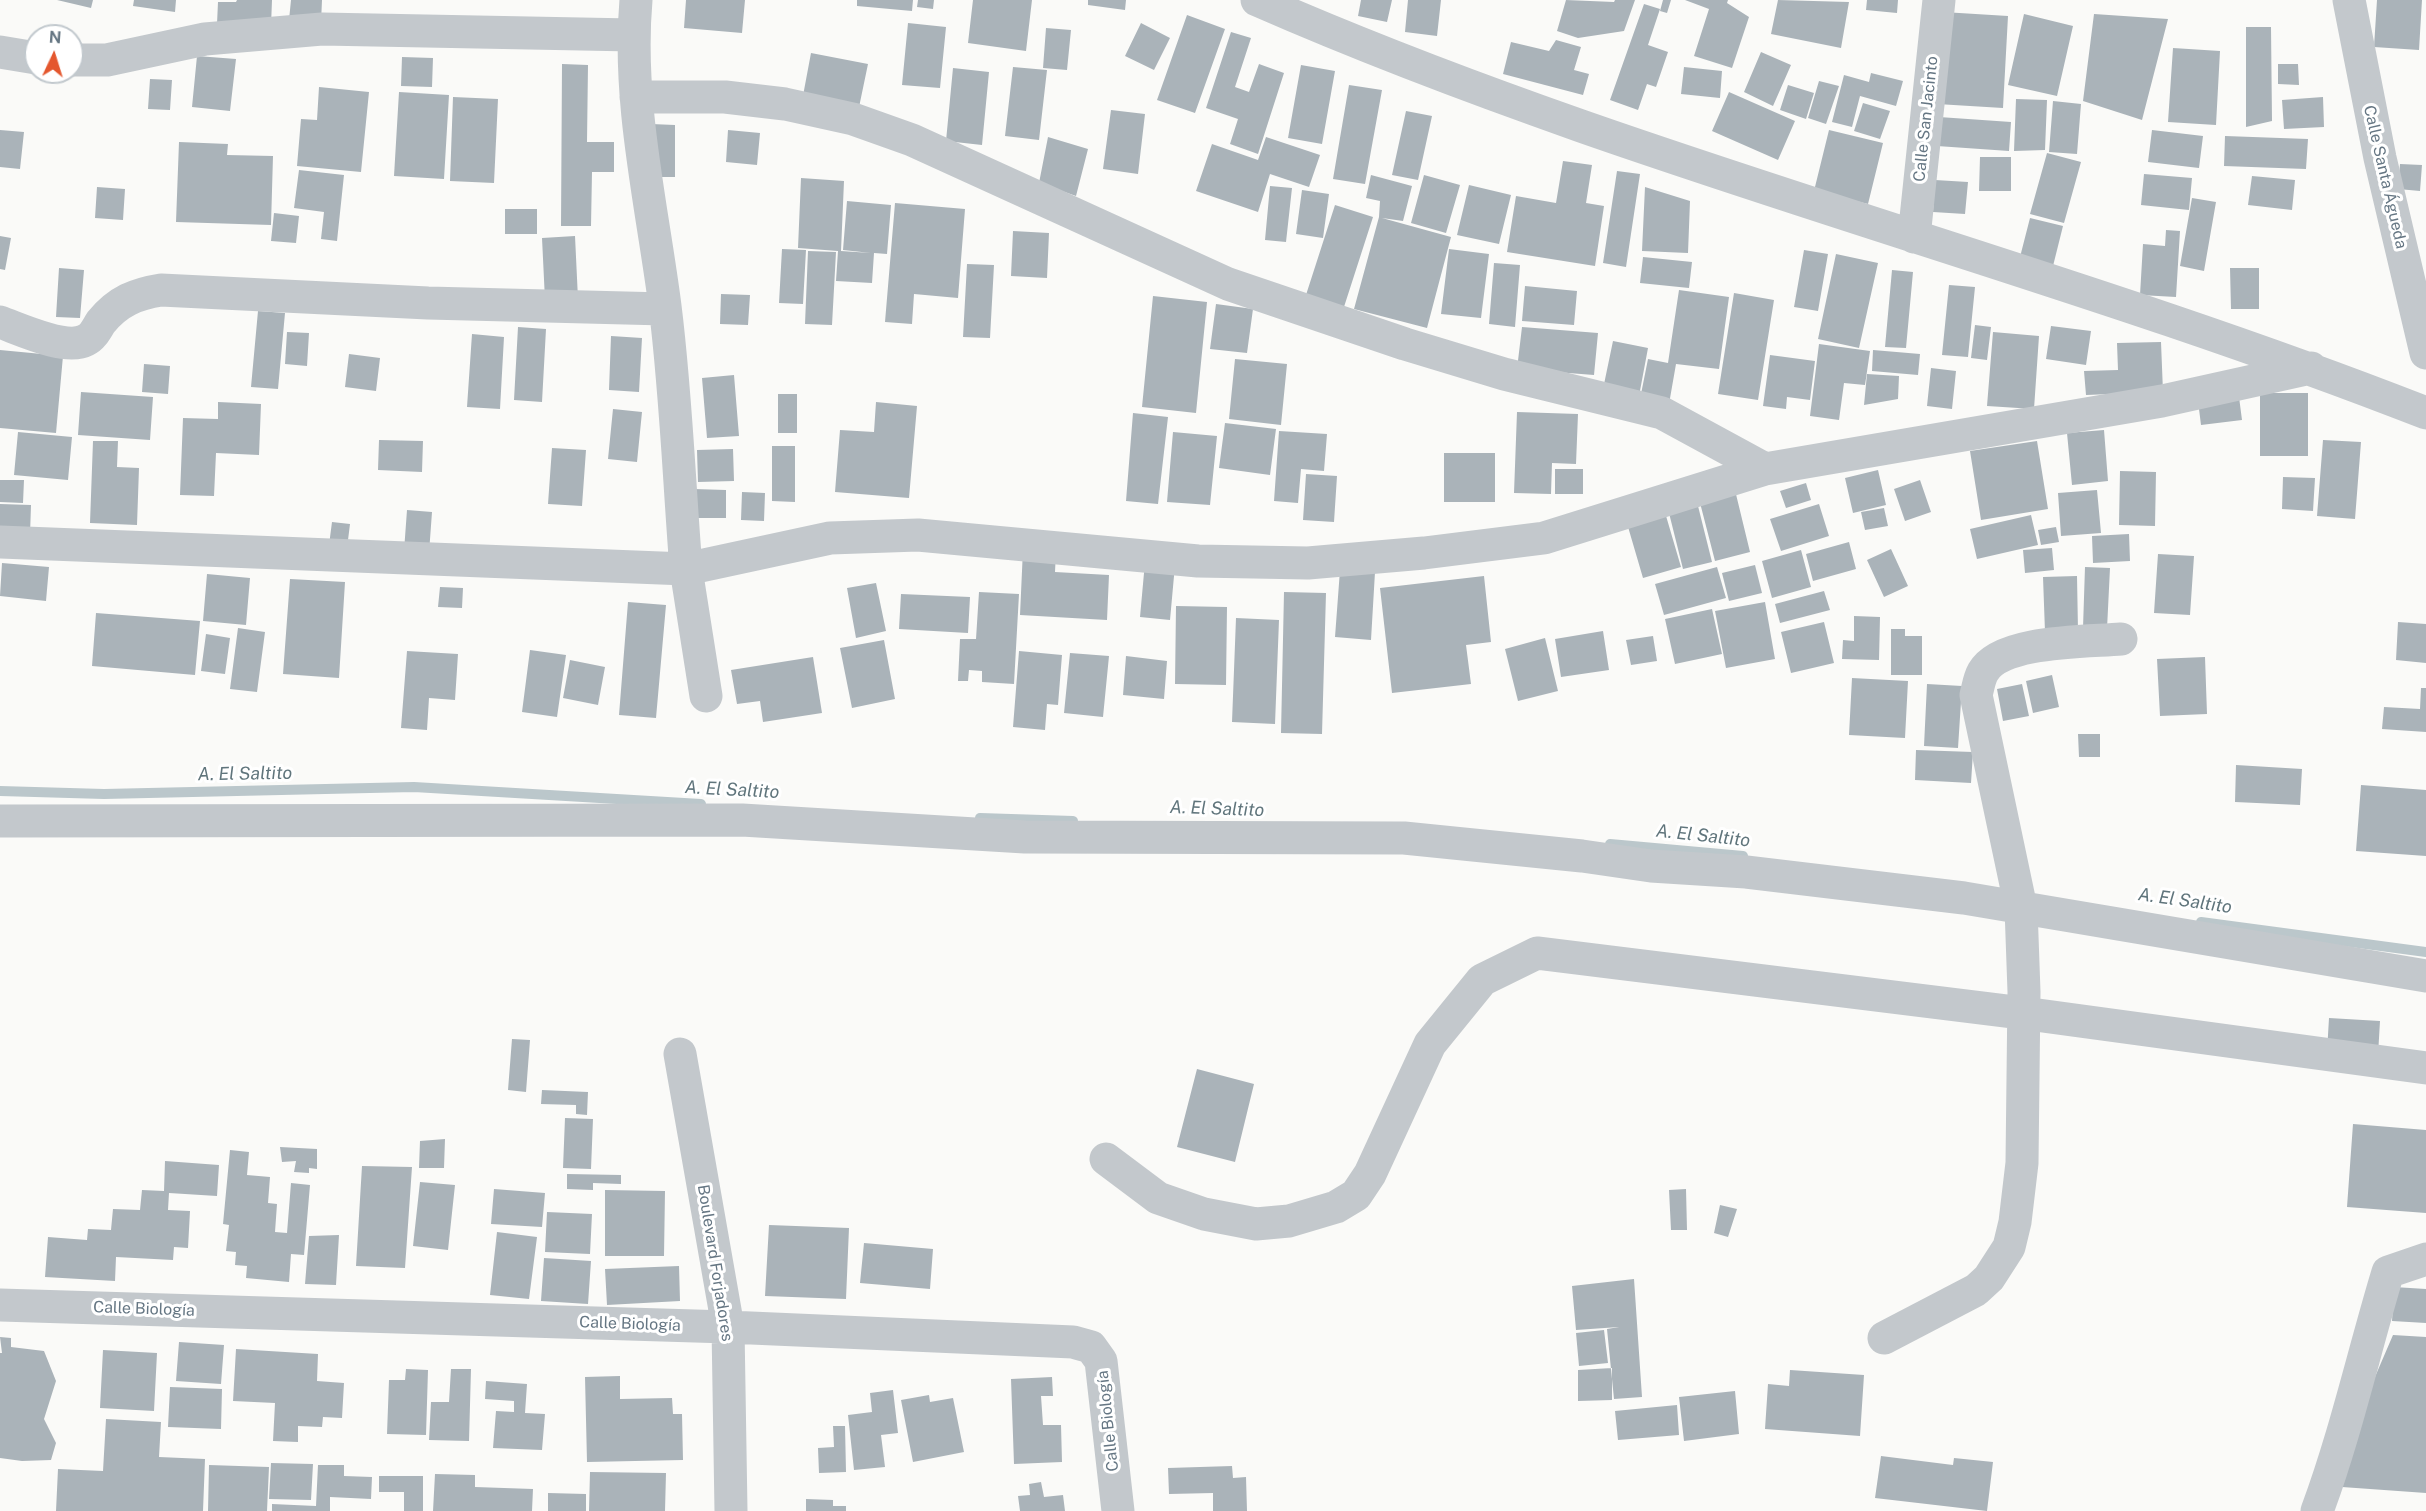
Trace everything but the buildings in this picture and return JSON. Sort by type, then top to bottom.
[{"type":"street","points":[[636,0],[633,35],[636,97],[665,309],[686,569],[706,696]]},
{"type":"street","points":[[1257,0],[1328,31],[1616,138],[1914,237],[2088,291],[2311,368],[2426,413]]},
{"type":"street","name":"Calle San Jacinto","points":[[1914,237],[1939,0]]},
{"type":"street","name":"Calle Santa Águeda","points":[[2349,0],[2380,158],[2426,353]]},
{"type":"street","points":[[84,60],[107,60],[205,39],[322,29],[633,35]]},
{"type":"street","points":[[0,52],[24,56]]},
{"type":"street","points":[[636,97],[725,97],[785,104],[853,119],[912,140],[1228,284],[1405,344],[1504,374],[1662,413],[1765,469]]},
{"type":"street","points":[[0,322],[48,339],[77,343],[91,336],[123,302],[136,294],[161,290],[428,303],[665,309]]},
{"type":"street","points":[[0,542],[686,569],[830,538],[918,536],[1198,561],[1308,563],[1424,554],[1544,538],[1765,469],[2162,401],[2311,368]]},
{"type":"street","points":[[1884,1338],[1976,1290],[1989,1278],[2009,1247],[2022,1163],[2024,992],[2021,908],[1976,695],[1983,671],[1998,657],[2024,648],[2121,639]]},
{"type":"street","points":[[0,821],[742,820],[1025,837],[1404,838],[1582,856],[1651,866],[1746,872],[1964,898],[2426,976]]},
{"type":"street","points":[[1106,1159],[1158,1198],[1204,1214],[1256,1224],[1289,1221],[1336,1207],[1356,1195],[1370,1174],[1430,1044],[1482,980],[1537,953],[2022,1013],[2426,1068]]},
{"type":"street","name":"Boulevard Forjadores","points":[[680,1054],[728,1327],[731,1511]]},
{"type":"street","points":[[2317,1511],[2346,1429],[2365,1348],[2388,1272],[2426,1259]]},
{"type":"street","name":"Calle Biología","points":[[0,1305],[728,1327],[1073,1342],[1091,1347],[1101,1361],[1118,1511]]},
{"type":"waterway","name":"A. El Saltito","points":[[0,791],[104,794],[414,787],[701,804]]},
{"type":"waterway","name":"A. El Saltito","points":[[980,818],[1073,821]]},
{"type":"waterway","name":"A. El Saltito","points":[[1610,844],[1743,856]]},
{"type":"waterway","name":"A. El Saltito","points":[[2201,922],[2426,952]]}]
